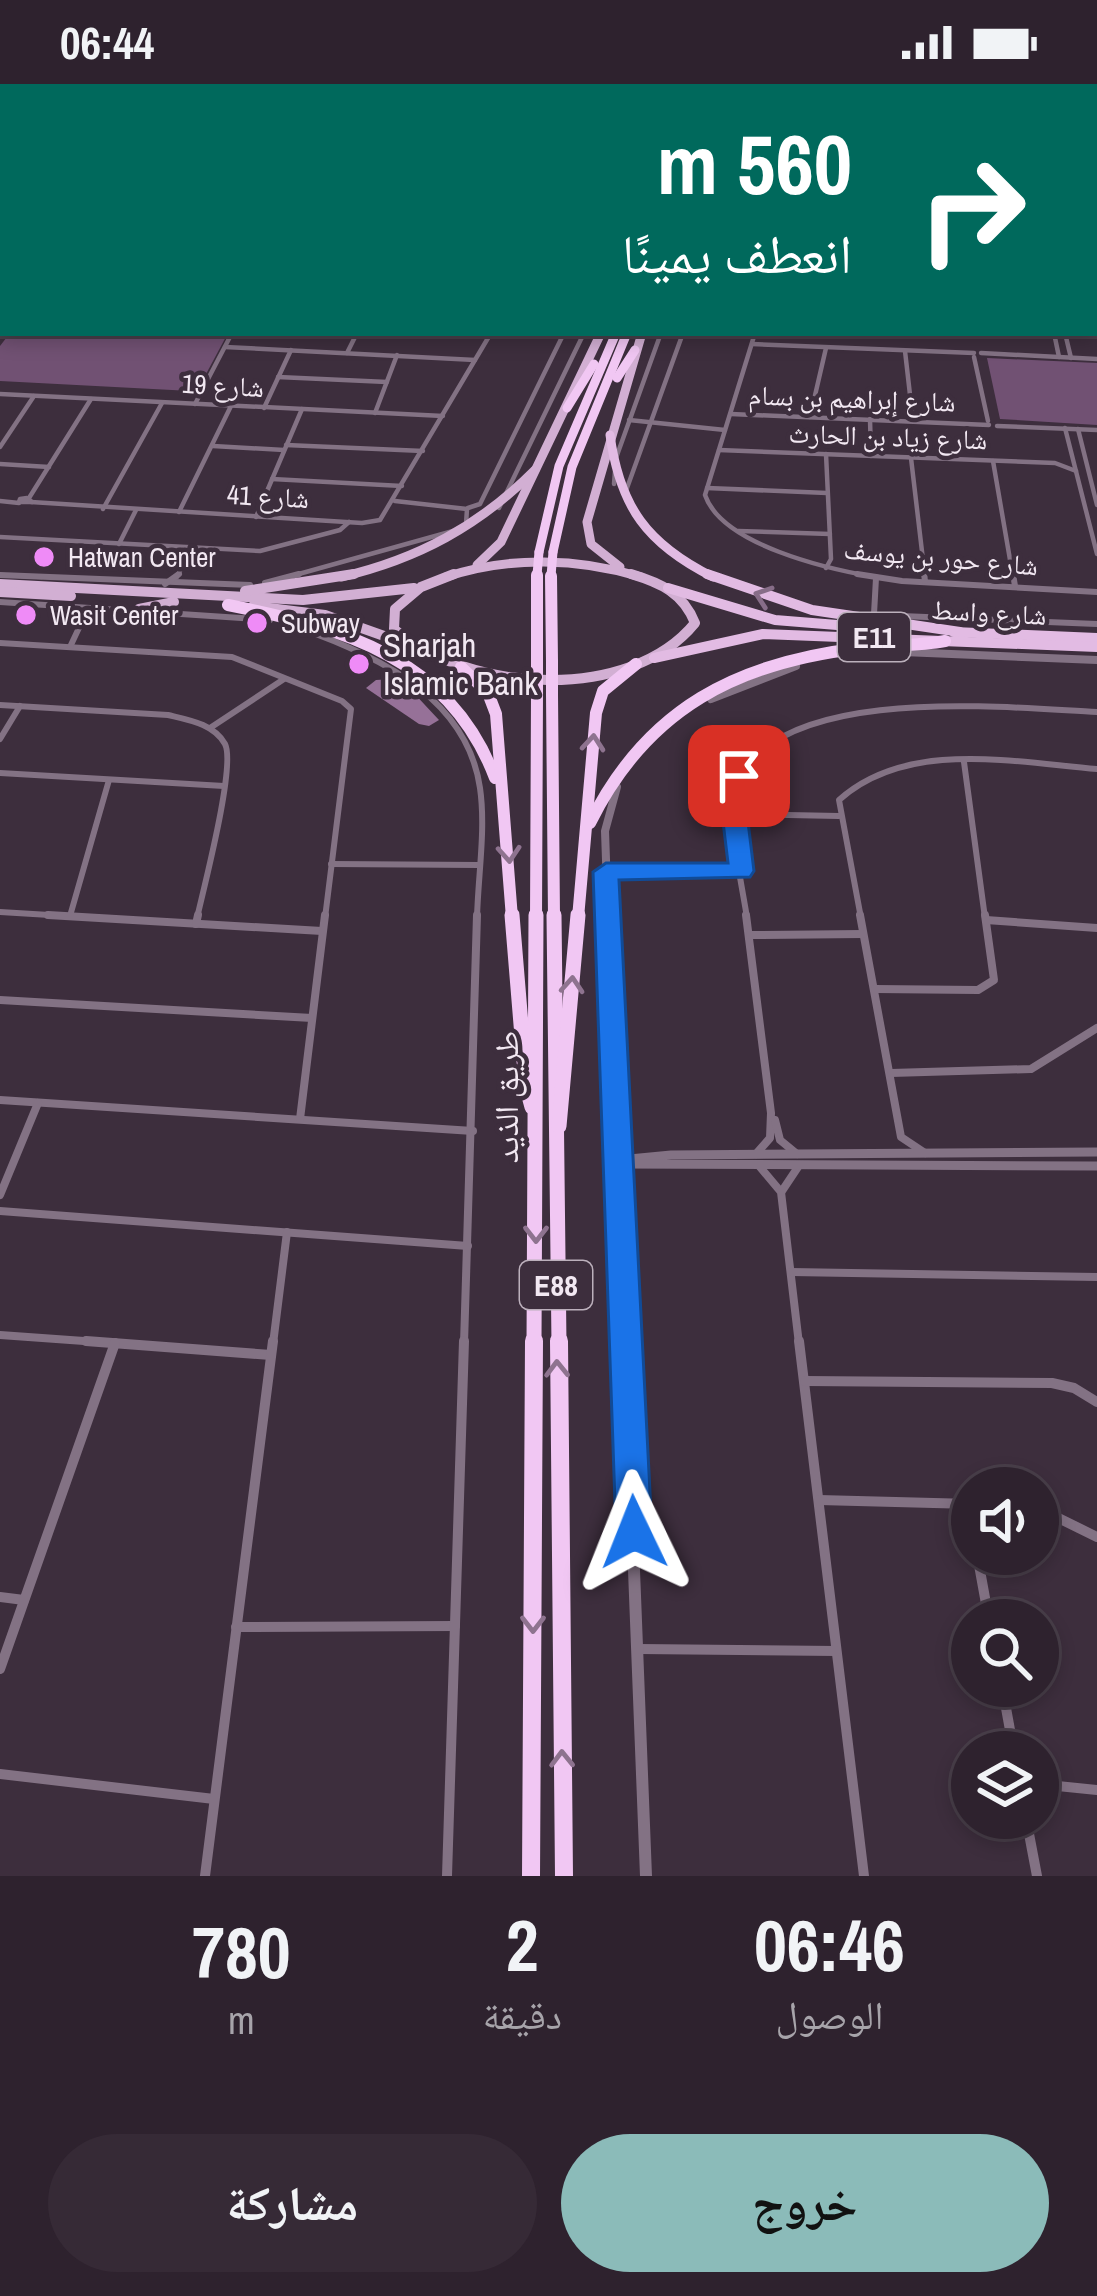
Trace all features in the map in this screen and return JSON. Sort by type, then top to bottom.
[{"type":"highway","points":[[567,408],[612,336]]},
{"type":"highway","name":"طريق الذيد","points":[[531,1876],[537,1117],[545,694],[552,662],[539,552],[562,458],[613,336]]},
{"type":"highway","name":"طريق الذيد","points":[[564,1876],[545,694],[536,662],[544,575],[567,483],[626,336]]},
{"type":"highway","points":[[592,417],[634,354]]},
{"type":"highway","points":[[610,435],[614,484],[639,525],[681,558],[742,588],[818,611],[960,632]]},
{"type":"highway","name":"شارع واسط","points":[[668,588],[775,620],[1097,636]]},
{"type":"highway","points":[[228,605],[327,628],[422,676],[472,725],[492,765],[505,809]]},
{"type":"highway","points":[[982,620],[985,633]]},
{"type":"highway","name":"شارع واسط","points":[[654,658],[763,634],[945,641],[1001,650],[1097,647]]},
{"type":"highway","points":[[584,839],[608,782],[629,752],[693,700],[756,671],[803,658],[945,641]]},
{"type":"highway","points":[[554,1142],[564,1101],[598,702],[611,682],[636,664]]},
{"type":"highway","points":[[461,667],[481,684],[493,704],[526,1084],[537,1117]]},
{"type":"main road","points":[[466,572],[496,550],[600,336]]},
{"type":"main road","points":[[0,588],[325,615],[461,667],[541,677],[594,674],[654,658],[686,639],[695,623],[692,608],[668,588],[605,558],[589,536],[587,522],[641,336]]},
{"type":"main road","points":[[582,337],[594,347]]},
{"type":"main road","points":[[634,354],[648,366]]},
{"type":"main road","points":[[202,596],[311,583],[413,556],[472,528],[500,508],[535,470]]},
{"type":"main road","points":[[0,588],[324,600],[427,585],[504,564],[563,562],[648,580]]},
{"type":"main road","points":[[71,579],[89,589]]},
{"type":"main road","points":[[411,646],[394,629],[393,619],[402,600],[427,585]]},
{"type":"main road","points":[[139,609],[174,602]]},
{"type":"street","points":[[195,404],[230,336]]},
{"type":"street","points":[[347,352],[355,336]]},
{"type":"street","points":[[489,336],[394,501],[466,509],[480,503],[562,336]]},
{"type":"street","points":[[614,484],[628,420],[660,336]]},
{"type":"street","points":[[627,488],[682,336]]},
{"type":"street","points":[[753,336],[707,488],[827,493]]},
{"type":"street","points":[[868,336],[869,350]]},
{"type":"street","points":[[1055,336],[1059,357]]},
{"type":"street","points":[[1066,336],[1071,358]]},
{"type":"street","points":[[500,508],[582,337]]},
{"type":"street","points":[[752,344],[1097,359]]},
{"type":"street","points":[[225,347],[476,360]]},
{"type":"street","points":[[810,417],[826,348]]},
{"type":"street","points":[[264,408],[291,350]]},
{"type":"street","points":[[554,351],[574,354]]},
{"type":"street","points":[[905,351],[913,421]]},
{"type":"street","points":[[375,413],[398,355]]},
{"type":"street","points":[[978,356],[992,421]]},
{"type":"street","points":[[648,366],[668,371]]},
{"type":"street","points":[[278,377],[387,382]]},
{"type":"street","name":"شارع 19","points":[[0,394],[443,416]]},
{"type":"street","points":[[0,447],[34,396]]},
{"type":"street","points":[[25,501],[91,399]]},
{"type":"street","points":[[104,508],[162,403]]},
{"type":"street","points":[[179,512],[232,406]]},
{"type":"street","points":[[256,517],[302,409]]},
{"type":"street","name":"شارع إبراهيم بن بسام","points":[[731,414],[992,421],[1097,430]]},
{"type":"street","points":[[519,419],[541,422]]},
{"type":"street","points":[[870,419],[872,456]]},
{"type":"street","points":[[628,420],[725,430]]},
{"type":"street","points":[[1065,428],[1097,554]]},
{"type":"street","points":[[1078,429],[1096,500]]},
{"type":"street","points":[[624,437],[644,440]]},
{"type":"street","points":[[507,442],[528,444]]},
{"type":"street","points":[[212,446],[423,451]]},
{"type":"street","name":"شارع زياد بن الحارث","points":[[719,450],[1054,463],[1076,471]]},
{"type":"street","points":[[826,454],[830,534],[826,568]]},
{"type":"street","name":"شارع زياد بن الحارث","points":[[1054,463],[1072,456]]},
{"type":"street","points":[[1085,457],[1097,465],[1088,471]]},
{"type":"street","points":[[911,458],[925,582]]},
{"type":"street","points":[[993,461],[1015,586]]},
{"type":"street","points":[[0,464],[49,467]]},
{"type":"street","points":[[272,479],[404,486]]},
{"type":"street","name":"شارع حور بن يوسف","points":[[707,488],[707,507],[736,531],[826,568],[925,582],[1097,589]]},
{"type":"street","name":"شارع 41","points":[[3,501],[349,522],[380,520],[394,501]]},
{"type":"street","points":[[0,588],[71,579],[252,585],[459,529],[470,514],[466,509]]},
{"type":"street","points":[[119,544],[136,510]]},
{"type":"street","points":[[0,537],[260,551],[340,530],[349,522]]},
{"type":"street","points":[[736,531],[830,534]]},
{"type":"street","points":[[761,545],[758,537],[771,532]]},
{"type":"street","points":[[165,584],[178,576],[191,548]]},
{"type":"street","points":[[363,556],[374,564],[413,556]]},
{"type":"street","points":[[178,576],[183,585]]},
{"type":"street","points":[[874,614],[877,578]]},
{"type":"street","points":[[0,588],[84,611],[139,609],[283,623],[413,681],[452,717],[475,759],[482,804],[447,1876]]},
{"type":"street","points":[[70,647],[84,611]]},
{"type":"street","points":[[818,611],[1097,624]]},
{"type":"street","points":[[0,643],[201,655],[251,663],[328,696],[347,710],[300,1119]]},
{"type":"street","points":[[646,1876],[607,814],[621,779],[660,733],[710,699],[786,668],[847,656],[903,652],[1001,650],[1097,660]]},
{"type":"street","points":[[210,728],[285,678]]},
{"type":"street","points":[[755,1154],[770,1138],[771,1113],[734,787],[758,756],[785,738],[844,716],[907,704],[1097,712]]},
{"type":"street","points":[[0,705],[173,716],[210,728],[230,752],[196,924]]},
{"type":"street","points":[[0,739],[20,706]]},
{"type":"street","points":[[890,1154],[902,1137],[839,816],[842,795],[876,773],[922,762],[1097,769]]},
{"type":"street","points":[[875,989],[969,990],[989,986],[994,980],[964,762]]},
{"type":"street","points":[[0,773],[224,786]]},
{"type":"street","points":[[70,916],[109,780]]},
{"type":"street","points":[[734,814],[839,816]]},
{"type":"street","points":[[331,864],[479,865]]},
{"type":"street","points":[[606,872],[741,871]]},
{"type":"street","points":[[0,912],[322,931]]},
{"type":"street","points":[[986,920],[1097,931]]},
{"type":"street","points":[[750,935],[863,934]]},
{"type":"street","points":[[0,1000],[312,1018]]},
{"type":"street","points":[[891,1073],[1031,1069],[1097,1028]]},
{"type":"street","points":[[0,1100],[473,1131]]},
{"type":"street","points":[[0,1195],[38,1103]]},
{"type":"street","points":[[771,1113],[780,1140],[797,1160]]},
{"type":"street","points":[[902,1137],[926,1153]]},
{"type":"street","points":[[617,1139],[672,1161],[760,1167],[890,1154],[1097,1152]]},
{"type":"street","points":[[1066,1153],[1070,1166]]},
{"type":"street","points":[[619,1162],[755,1154],[797,1160],[1097,1166]]},
{"type":"street","points":[[797,1160],[782,1192],[864,1876]]},
{"type":"street","points":[[620,1186],[639,1172],[672,1161]]},
{"type":"street","points":[[760,1167],[782,1192]]},
{"type":"street","points":[[0,1211],[468,1246]]},
{"type":"street","points":[[205,1876],[287,1232]]},
{"type":"street","points":[[791,1272],[1097,1277]]},
{"type":"street","points":[[0,1335],[271,1355]]},
{"type":"street","points":[[0,1669],[115,1343]]},
{"type":"street","points":[[805,1382],[1052,1383],[1074,1388],[1097,1402]]},
{"type":"street","points":[[819,1500],[951,1503]]},
{"type":"street","points":[[1059,1518],[1097,1537]]},
{"type":"street","points":[[0,1598],[24,1600]]},
{"type":"street","points":[[236,1627],[455,1626]]},
{"type":"street","points":[[639,1648],[836,1651]]},
{"type":"street","points":[[0,1774],[214,1799]]},
{"type":"street","points":[[1059,1786],[1097,1790]]},
{"type":"street","points":[[1030,1839],[1037,1876]]},
{"type":"shaded area","points":[[8,336],[226,336],[198,389],[191,391],[0,381],[0,346]]},
{"type":"shaded area","points":[[987,358],[1097,363],[1097,425],[1000,419]]},
{"type":"shaded area","points":[[393,679],[410,689],[439,720],[429,726],[419,724],[366,688],[376,680]]},
{"type":"place","name":"Hatwan Center","points":[[44,557]]},
{"type":"place","name":"Wasit Center","points":[[26,615]]},
{"type":"place","name":"Subway","points":[[257,623]]},
{"type":"place","name":"Sharjah Islamic Bank","points":[[359,664]]},
{"type":"route","points":[[634,1532],[606,872],[741,871],[733,797],[739,776]]}]
